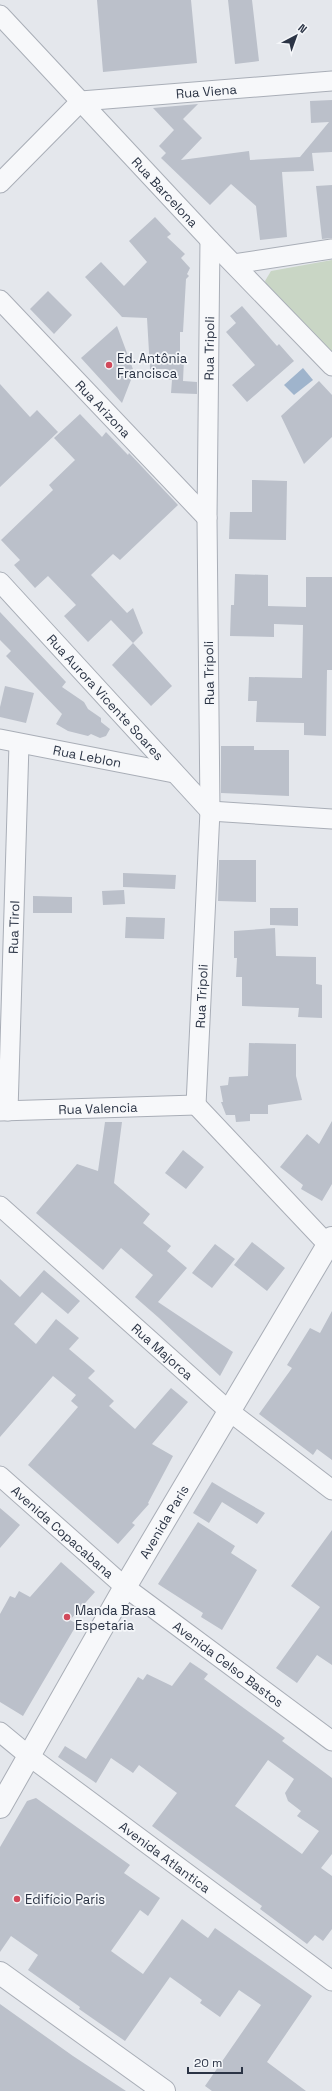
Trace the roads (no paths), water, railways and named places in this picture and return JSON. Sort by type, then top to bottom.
[{"type":"street","name":"Rua Barcelona","points":[[0,15],[210,240],[332,366]]},
{"type":"street","name":"Rua Viena","points":[[81,101],[332,80]]},
{"type":"street","points":[[0,183],[81,101]]},
{"type":"street","name":"Rua Tripoli","points":[[196,1105],[210,811],[207,518],[210,240]]},
{"type":"street","points":[[234,264],[332,249]]},
{"type":"street","name":"Rua Arizona","points":[[0,300],[207,518]]},
{"type":"street","name":"Rua Aurora Vicente Soares","points":[[0,582],[210,811]]},
{"type":"street","name":"Rua Leblon","points":[[0,739],[19,744],[174,773]]},
{"type":"street","name":"Rua Tirol","points":[[4,1111],[19,744]]},
{"type":"street","points":[[210,811],[332,819]]},
{"type":"street","points":[[196,1105],[330,1244]]},
{"type":"street","name":"Rua Valencia","points":[[4,1111],[196,1105]]},
{"type":"street","name":"Rua Majorca","points":[[0,1206],[229,1411],[332,1490]]},
{"type":"street","name":"Avenida Paris","points":[[0,1807],[125,1587],[330,1244]]},
{"type":"street","name":"Avenida Copacabana","points":[[0,1476],[125,1587]]},
{"type":"street","name":"Avenida Celso Bastos","points":[[125,1587],[332,1741]]},
{"type":"street","name":"Avenida Atlantica","points":[[0,1732],[28,1756],[332,1981]]},
{"type":"street","points":[[0,1973],[164,2091]]},
{"type":"water","points":[[303,368],[313,380],[294,395],[284,385]]},
{"type":"place","name":"Ed. Antônia Francisca","points":[[109,365]]},
{"type":"place","name":"Manda Brasa Espetaria","points":[[67,1617]]},
{"type":"place","name":"Edifício Paris","points":[[17,1899]]}]
